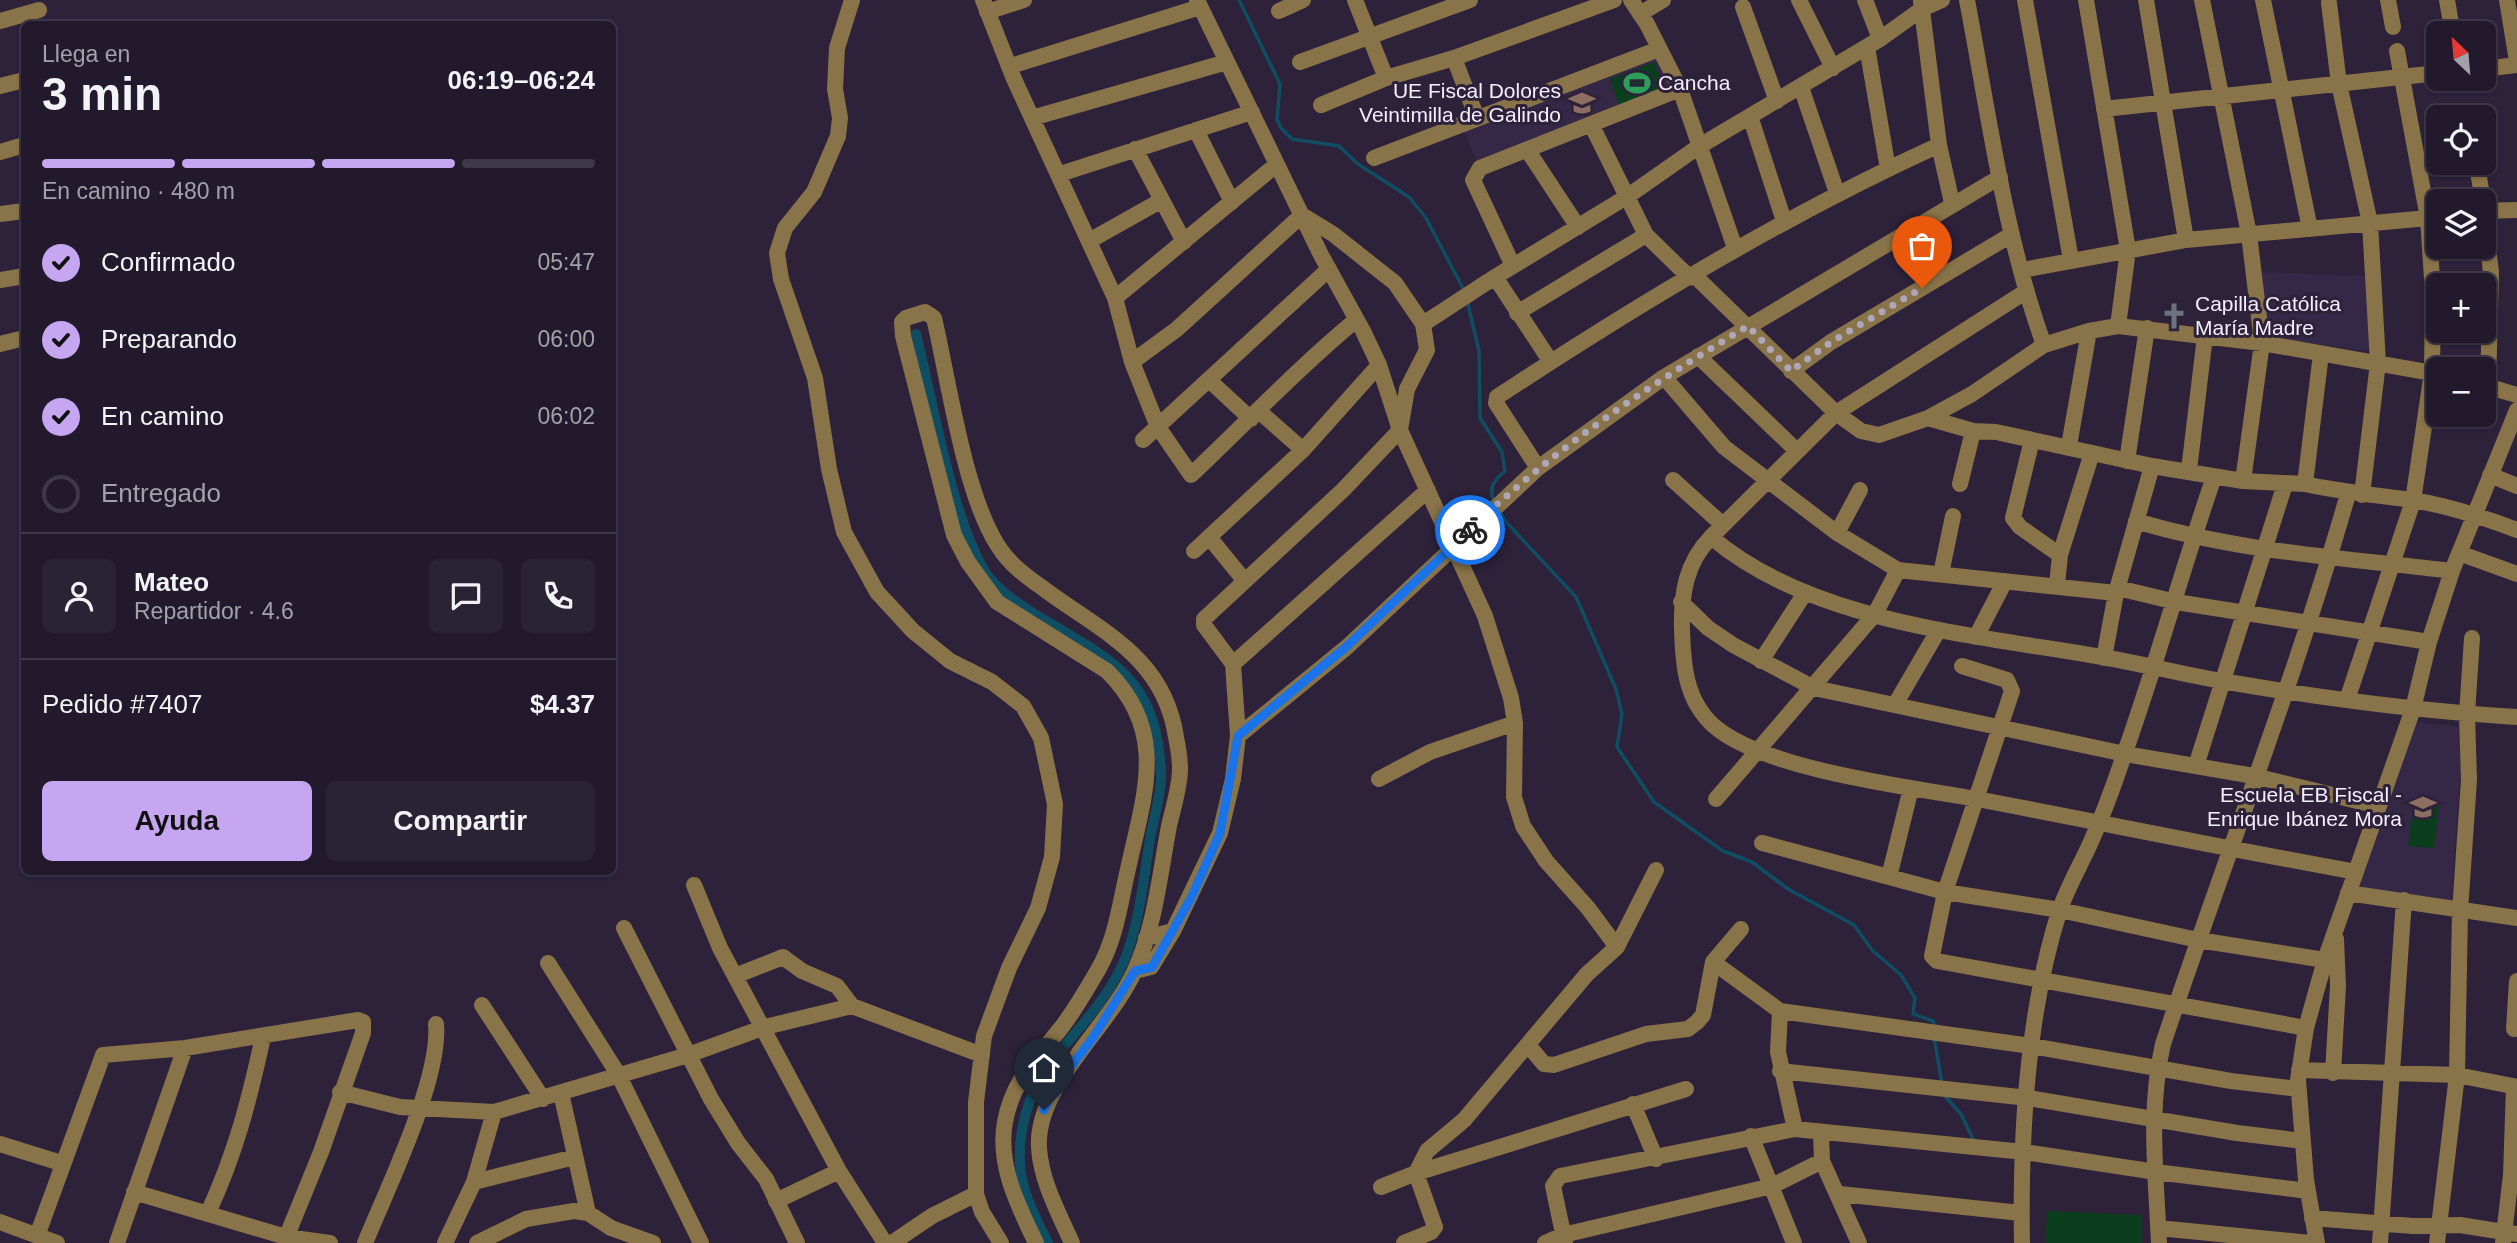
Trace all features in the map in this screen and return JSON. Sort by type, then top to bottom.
[{"type":"street","points":[[852,0],[837,48],[835,89],[840,118],[838,136],[814,192],[785,228],[777,253],[781,279],[815,378],[829,469],[844,532],[877,592],[913,631],[950,662],[992,682],[1024,706],[1041,738],[1055,804],[1052,857],[1038,908],[1009,968],[984,1036],[976,1102],[976,1194],[982,1212],[1001,1243]]},
{"type":"street","points":[[1024,0],[985,6],[1032,118],[1060,174],[1115,299],[1132,362],[1158,427],[1191,475],[1255,415],[1305,362],[1356,320]]},
{"type":"street","points":[[1279,11],[1303,0]]},
{"type":"street","points":[[1355,0],[1386,78]]},
{"type":"street","points":[[1300,62],[1470,0]]},
{"type":"street","points":[[1321,105],[1386,78],[1454,58],[1614,0]]},
{"type":"street","points":[[1663,0],[1636,7],[1680,89],[1735,248]]},
{"type":"street","points":[[1799,0],[1833,68]]},
{"type":"street","points":[[1865,0],[1873,43],[1888,169]]},
{"type":"street","points":[[1423,324],[1628,196],[1698,147],[1873,43],[1921,4],[1942,0]]},
{"type":"street","points":[[1967,0],[2011,235],[2025,292],[2044,345]]},
{"type":"street","points":[[2025,0],[2071,260]]},
{"type":"street","points":[[2086,0],[2128,250],[2118,326]]},
{"type":"street","points":[[2146,0],[2161,103],[2186,240]]},
{"type":"street","points":[[2202,0],[2249,234],[2262,343],[2243,481]]},
{"type":"street","points":[[2263,0],[2310,229]]},
{"type":"street","points":[[2388,0],[2393,27]]},
{"type":"street","points":[[2447,0],[2451,21]]},
{"type":"street","points":[[2496,67],[2517,63],[2507,0]]},
{"type":"street","points":[[2311,1243],[2158,1236],[2155,1120],[2157,1068],[2176,1005],[2232,850],[2254,776],[2329,559],[2355,495],[2378,363],[2370,223],[2339,84],[2329,3]]},
{"type":"street","points":[[1011,66],[1198,4],[1276,165],[1379,365],[1400,430],[1485,616],[1515,723],[1514,797],[1523,826],[1546,861],[1588,908],[1617,947]]},
{"type":"street","points":[[1921,4],[1939,145],[1952,203]]},
{"type":"street","points":[[1743,7],[1777,101]]},
{"type":"street","points":[[0,22],[39,10]]},
{"type":"street","points":[[1374,158],[1659,49]]},
{"type":"street","points":[[2398,51],[2427,189]]},
{"type":"street","points":[[1454,58],[1477,118]]},
{"type":"street","points":[[1032,118],[1227,62]]},
{"type":"street","points":[[2104,109],[2426,75]]},
{"type":"street","points":[[0,86],[21,81]]},
{"type":"street","points":[[1801,87],[1838,193]]},
{"type":"street","points":[[1513,266],[1473,180],[1480,168],[1680,89]]},
{"type":"street","points":[[1060,174],[1252,112]]},
{"type":"street","points":[[1750,116],[1784,221]]},
{"type":"street","points":[[1592,126],[1646,235],[1689,277],[1698,278],[1836,413],[1861,431],[1879,435],[1928,418],[1972,394],[2044,345],[2089,331],[2118,326],[2262,343],[2426,371]]},
{"type":"street","points":[[1196,130],[1232,202]]},
{"type":"street","points":[[1538,468],[1496,400],[1550,362],[1735,248],[1838,193],[1939,145]]},
{"type":"street","points":[[0,152],[21,146]]},
{"type":"street","points":[[1135,149],[1184,242]]},
{"type":"street","points":[[1528,151],[1578,227]]},
{"type":"street","points":[[1115,299],[1276,165]]},
{"type":"street","points":[[1238,736],[1346,647],[1538,468],[1664,377],[1952,203],[2000,177]]},
{"type":"street","points":[[1089,241],[1162,200]]},
{"type":"street","points":[[2496,208],[2517,209]]},
{"type":"street","points":[[0,214],[21,211]]},
{"type":"street","points":[[1135,971],[1152,967],[1220,833],[1238,736],[1233,664],[1204,625],[1204,619],[1343,489],[1400,430],[1408,389],[1427,349],[1423,324],[1395,283],[1376,266],[1302,215]]},
{"type":"street","points":[[1132,362],[1177,329],[1302,215]]},
{"type":"street","points":[[2022,271],[2186,240],[2426,218]]},
{"type":"street","points":[[1517,313],[1646,235]]},
{"type":"street","points":[[1791,371],[1831,342],[2011,235]]},
{"type":"street","points":[[2434,259],[2435,357]]},
{"type":"street","points":[[2487,357],[2489,259]]},
{"type":"street","points":[[1143,440],[1329,269]]},
{"type":"street","points":[[0,281],[21,277]]},
{"type":"street","points":[[1495,277],[1550,362]]},
{"type":"street","points":[[2025,292],[1836,413],[1696,552],[1689,568],[1681,602],[1683,669],[1689,690],[1714,725],[1755,750],[1799,764],[1911,788],[2356,872]]},
{"type":"street","points":[[1036,1243],[1016,1200],[1006,1170],[1004,1124],[1013,1093],[1030,1062],[1060,1028],[1111,945],[1147,794],[1147,745],[1139,713],[1114,678],[998,602],[968,562],[954,535],[903,336],[902,323],[906,318],[925,312],[934,318],[981,516],[998,547],[1015,568],[1126,647],[1161,686],[1176,735],[1180,770],[1146,938],[1135,971],[1092,1039],[1055,1087],[1044,1110],[1039,1148],[1049,1189],[1072,1243]]},
{"type":"street","points":[[2127,461],[2147,328]]},
{"type":"street","points":[[2069,446],[2089,331]]},
{"type":"street","points":[[2189,470],[2205,336]]},
{"type":"street","points":[[0,344],[21,339]]},
{"type":"street","points":[[2305,484],[2321,354]]},
{"type":"street","points":[[1698,356],[1797,451]]},
{"type":"street","points":[[1194,551],[1303,450],[1379,365]]},
{"type":"street","points":[[1664,377],[1724,447],[1837,533],[1898,570],[2117,591],[2428,642]]},
{"type":"street","points":[[1210,381],[1303,450]]},
{"type":"street","points":[[2496,388],[2517,395]]},
{"type":"street","points":[[2317,1243],[2308,1191],[2298,1089],[2306,1028],[2325,960],[2413,709],[2428,642],[2452,571],[2490,475],[2511,439],[2517,410]]},
{"type":"street","points":[[1928,418],[1973,431],[2069,446],[2127,461],[2189,470],[2214,477],[2305,484],[2355,495],[2413,500],[2475,514],[2517,530]]},
{"type":"street","points":[[2347,700],[2413,500],[2426,425]]},
{"type":"street","points":[[1961,484],[1973,431]]},
{"type":"street","points":[[2032,440],[2014,518],[2020,527],[2060,555]]},
{"type":"street","points":[[2057,585],[2060,555],[2092,453]]},
{"type":"street","points":[[2104,658],[2117,591],[2152,466]]},
{"type":"street","points":[[2490,475],[2517,486]]},
{"type":"street","points":[[2022,1243],[2021,1213],[2031,1046],[2060,910],[2099,823],[2124,754],[2176,602],[2193,538],[2214,477]]},
{"type":"street","points":[[1673,480],[1723,525]]},
{"type":"street","points":[[2196,766],[2285,484]]},
{"type":"street","points":[[1837,533],[1860,490]]},
{"type":"street","points":[[1233,664],[1428,491]]},
{"type":"street","points":[[1941,574],[1952,516]]},
{"type":"street","points":[[2136,522],[2193,538],[2329,559],[2452,571]]},
{"type":"street","points":[[1209,537],[1244,580]]},
{"type":"street","points":[[1711,537],[1759,572],[1805,593],[1938,631],[2104,658],[2224,682],[2413,709],[2517,718]]},
{"type":"street","points":[[2459,554],[2517,574]]},
{"type":"street","points":[[1716,799],[1755,750],[1814,688],[1875,614],[1898,570]]},
{"type":"street","points":[[1976,637],[2005,580]]},
{"type":"street","points":[[1761,661],[1805,593]]},
{"type":"street","points":[[1681,602],[1708,628],[1761,661],[1814,688],[2124,754],[2254,776],[2378,806]]},
{"type":"street","points":[[1896,704],[1938,631]]},
{"type":"street","points":[[2437,1235],[2457,1075],[2460,911],[2469,780],[2468,714],[2472,638]]},
{"type":"street","points":[[1962,666],[2009,682],[2012,691],[1945,891],[1932,956],[1937,961],[2306,1028]]},
{"type":"street","points":[[1379,779],[1430,752],[1515,723]]},
{"type":"street","points":[[1889,877],[1911,788]]},
{"type":"street","points":[[1762,843],[1945,891],[2060,910],[2198,940],[2325,960]]},
{"type":"street","points":[[1404,1243],[1431,1232],[1435,1227],[1416,1173],[1427,1151],[1464,1120],[1587,974],[1617,947],[1656,870]]},
{"type":"street","points":[[694,885],[720,948],[765,1027],[839,1171],[885,1243]]},
{"type":"street","points":[[2348,893],[2517,918]]},
{"type":"street","points":[[2380,1243],[2403,900]]},
{"type":"street","points":[[624,928],[688,1055],[738,1143],[766,1179],[797,1243]]},
{"type":"street","points":[[1528,1045],[1544,1064],[1554,1065],[1646,1034],[1688,1029],[1703,1016],[1713,962],[1741,929]]},
{"type":"street","points":[[1146,938],[1172,931]]},
{"type":"street","points":[[2333,1073],[2338,986],[2336,932]]},
{"type":"street","points":[[735,976],[783,957],[803,971],[837,986],[852,1006],[982,1055]]},
{"type":"street","points":[[1713,962],[1780,1011],[2031,1046],[2298,1089]]},
{"type":"street","points":[[548,963],[618,1074],[701,1243]]},
{"type":"street","points":[[2514,1029],[2517,981]]},
{"type":"street","points":[[482,1005],[543,1099]]},
{"type":"street","points":[[340,1092],[417,1109],[494,1112],[688,1055],[765,1027],[852,1006]]},
{"type":"street","points":[[1780,1011],[1780,1071],[1795,1129]]},
{"type":"street","points":[[37,1236],[61,1163],[103,1055],[186,1048],[351,1020],[363,1023],[363,1033],[321,1152],[285,1240]]},
{"type":"street","points":[[365,1243],[417,1109],[438,1044],[436,1024]]},
{"type":"street","points":[[208,1213],[233,1160],[263,1037]]},
{"type":"street","points":[[117,1243],[186,1048]]},
{"type":"street","points":[[2299,1070],[2457,1075],[2516,1087],[2508,1237],[2460,1225],[2437,1235],[2382,1223],[2312,1218]]},
{"type":"street","points":[[1780,1071],[2028,1098],[2155,1120],[2303,1141]]},
{"type":"street","points":[[1381,1187],[1416,1173],[1686,1089]]},
{"type":"street","points":[[561,1093],[588,1213],[609,1235],[653,1243]]},
{"type":"street","points":[[1633,1104],[1656,1159]]},
{"type":"street","points":[[444,1243],[474,1182],[494,1112]]},
{"type":"street","points":[[1564,1239],[1553,1186],[1560,1177],[1795,1129],[2024,1152],[2308,1191]]},
{"type":"street","points":[[1821,1133],[1822,1161],[1840,1194],[1859,1243]]},
{"type":"street","points":[[1751,1136],[1791,1242]]},
{"type":"street","points":[[0,1144],[61,1163]]},
{"type":"street","points":[[474,1182],[575,1157]]},
{"type":"street","points":[[1545,1243],[1772,1186],[1822,1161]]},
{"type":"street","points":[[776,1201],[839,1171]]},
{"type":"street","points":[[134,1192],[208,1213],[285,1240],[330,1243]]},
{"type":"street","points":[[892,1243],[932,1216],[976,1194]]},
{"type":"street","points":[[1840,1194],[2021,1213]]},
{"type":"street","points":[[477,1243],[526,1219],[555,1212],[588,1213]]},
{"type":"street","points":[[0,1222],[57,1243]]},
{"type":"shaded area","name":"UE Fiscal Dolores Veintimilla de Galindo","points":[[1657,55],[1670,88],[1476,161],[1463,128]]},
{"type":"shaded area","points":[[2260,272],[2366,276],[2371,351],[2267,338]]},
{"type":"shaded area","name":"Escuela EB Fiscal - Enrique Ibánez Mora","points":[[2417,722],[2464,727],[2451,900],[2359,888]]},
{"type":"green space","name":"Cancha","points":[[1654,62],[1664,87],[1619,106],[1610,79]]},
{"type":"green space","points":[[2414,800],[2439,803],[2434,848],[2408,846]]},
{"type":"green space","points":[[2047,1211],[2141,1215],[2141,1243],[2045,1243]]},
{"type":"waterway","points":[[1239,0],[1280,84],[1277,119],[1281,128],[1292,139],[1339,146],[1358,164],[1409,197],[1426,218],[1465,292]]},
{"type":"waterway","points":[[1467,300],[1479,351],[1480,418],[1502,452],[1505,471],[1493,485],[1494,502]]},
{"type":"waterway","points":[[916,334],[953,489],[962,519],[985,572],[1014,600],[1106,658],[1124,674],[1139,692],[1150,714],[1158,742],[1161,776],[1158,804],[1136,922],[1126,956],[1103,998],[1042,1076],[1025,1116],[1020,1145],[1021,1174],[1029,1201],[1048,1243]]},
{"type":"waterway","points":[[1500,512],[1506,522],[1576,597],[1616,689],[1622,714],[1617,747],[1654,802],[1723,851],[1752,862],[1788,889],[1854,925],[1872,950],[1901,975],[1915,998],[1913,1014],[1933,1021],[1935,1026]]},
{"type":"waterway","points":[[1934,1037],[1942,1084]]},
{"type":"waterway","points":[[1944,1095],[1961,1114],[1973,1139]]},
{"type":"way so far","points":[[1470,530],[1526,477],[1550,459],[1664,377],[1748,326],[1791,371],[1831,342],[1922,288]]},
{"type":"place","name":"Cancha","points":[[1637,83]]},
{"type":"place","name":"UE Fiscal Dolores Veintimilla de Galindo","points":[[1582,103]]},
{"type":"place","name":"Capilla Católica María Madre","points":[[2174,316]]},
{"type":"place","name":"Escuela EB Fiscal - Enrique Ibánez Mora","points":[[2423,807]]},
{"type":"route","points":[[1044,1110],[1055,1087],[1092,1039],[1135,971],[1152,967],[1191,898],[1220,833],[1233,779],[1238,736],[1346,647],[1470,530]]}]
